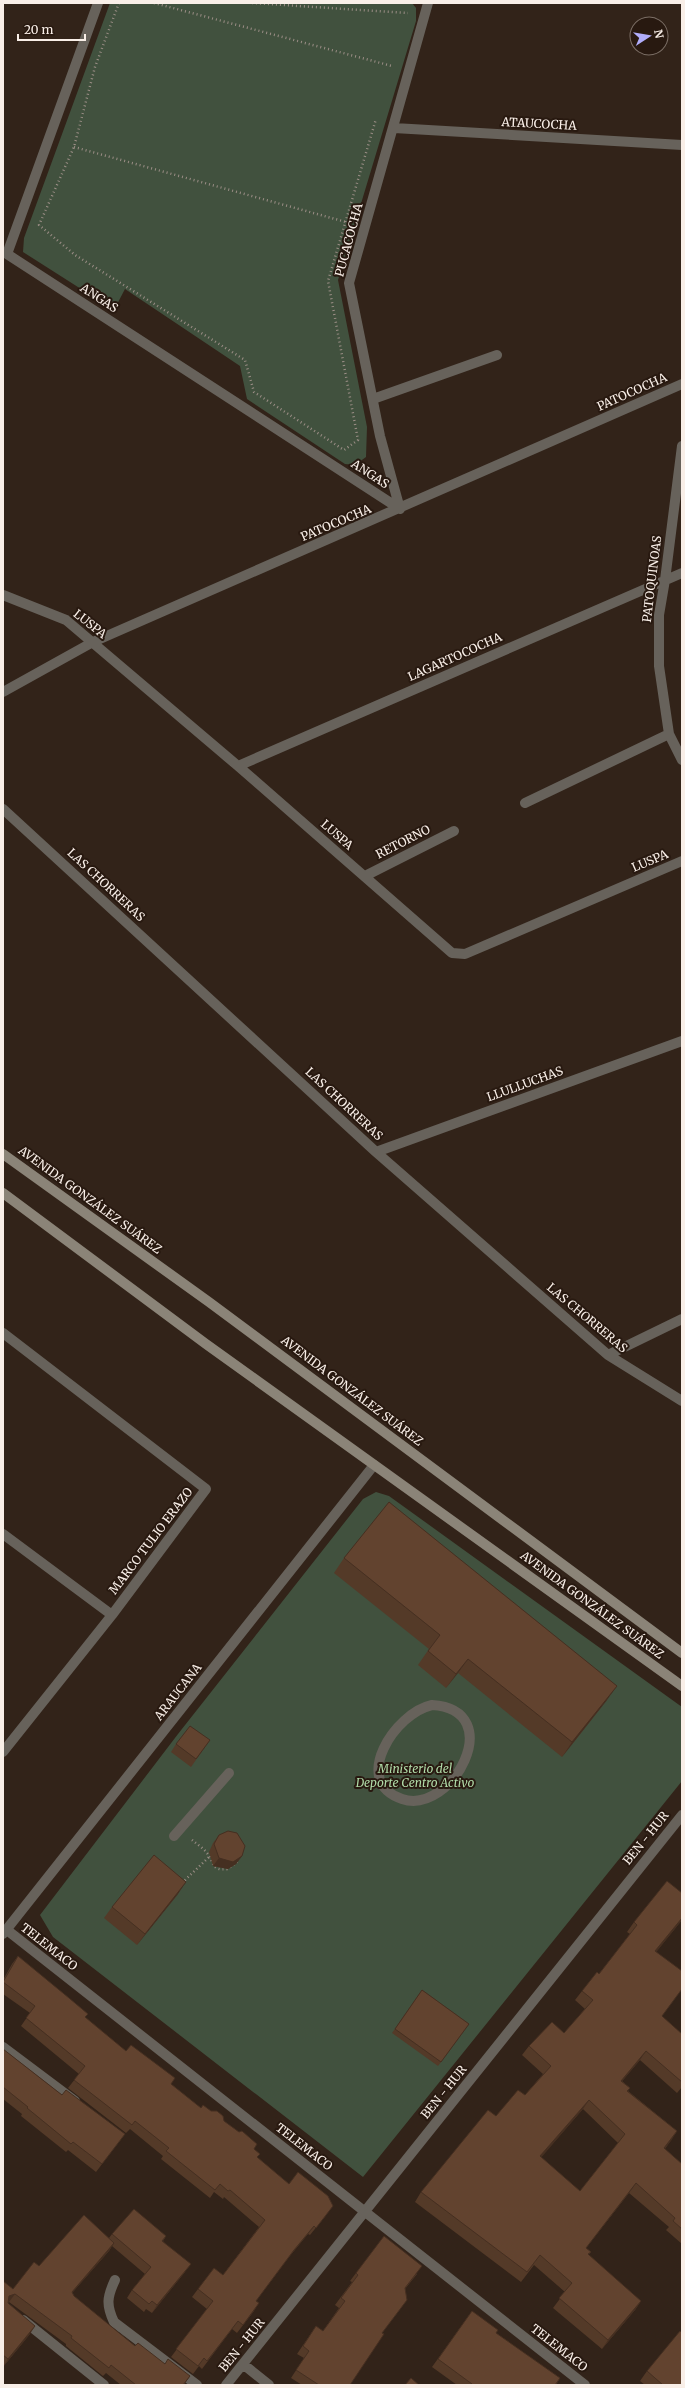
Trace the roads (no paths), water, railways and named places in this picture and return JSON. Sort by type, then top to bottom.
[{"type":"main road","name":"AVENIDA GONZÁLEZ SUÁREZ","points":[[3,1154],[240,1324],[682,1653]]},
{"type":"main road","name":"AVENIDA GONZÁLEZ SUÁREZ","points":[[3,1193],[206,1344],[682,1686]]},
{"type":"street","name":"ANGAS","points":[[98,3],[7,254],[400,509]]},
{"type":"street","name":"PUCACOCHA","points":[[400,509],[373,399],[349,283],[394,128],[428,3]]},
{"type":"street","name":"ATAUCOCHA","points":[[394,128],[682,145]]},
{"type":"street","points":[[373,399],[497,355]]},
{"type":"street","name":"PATOCOCHA","points":[[3,692],[93,642],[400,509],[682,384]]},
{"type":"street","name":"PATOQUINOAS","points":[[682,446],[666,580],[659,615],[659,666],[669,734],[678,744],[682,760]]},
{"type":"street","name":"LAGARTOCOCHA","points":[[238,766],[682,573]]},
{"type":"street","name":"LUSPA","points":[[3,595],[66,620],[238,766],[452,953],[465,954],[682,861]]},
{"type":"street","points":[[525,803],[669,734]]},
{"type":"street","name":"LAS CHORRERAS","points":[[3,809],[376,1152],[608,1355],[682,1401]]},
{"type":"street","name":"RETORNO","points":[[365,876],[454,831]]},
{"type":"street","name":"LLULLUCHAS","points":[[376,1152],[682,1041]]},
{"type":"street","points":[[608,1355],[682,1319]]},
{"type":"street","name":"MARCO TULIO ERAZO","points":[[3,1333],[206,1490],[112,1615],[3,1752]]},
{"type":"street","name":"ARAUCANA","points":[[5,1932],[374,1465]]},
{"type":"street","points":[[3,1534],[112,1615]]},
{"type":"street","points":[[432,1705],[443,1706],[454,1710],[463,1718],[469,1730],[471,1742],[468,1754],[462,1765],[442,1789],[433,1797],[421,1801],[408,1801],[397,1798],[387,1789],[380,1778],[378,1767],[379,1756],[391,1737],[416,1710],[432,1705]]},
{"type":"street","points":[[3,1735],[12,1742]]},
{"type":"street","points":[[174,1836],[229,1773]]},
{"type":"street","name":"BEN - HUR","points":[[226,2385],[682,1814]]},
{"type":"street","name":"TELEMACO","points":[[5,1932],[365,2212],[584,2385]]},
{"type":"street","points":[[3,2046],[83,2107]]},
{"type":"street","points":[[115,2280],[107,2296],[108,2309],[114,2322],[197,2385]]},
{"type":"street","points":[[14,2313],[104,2385]]},
{"type":"street","points":[[243,2364],[269,2385]]},
{"type":"park label","name":"Ministerio del Deporte Centro Activo","points":[[415,1776]]}]
